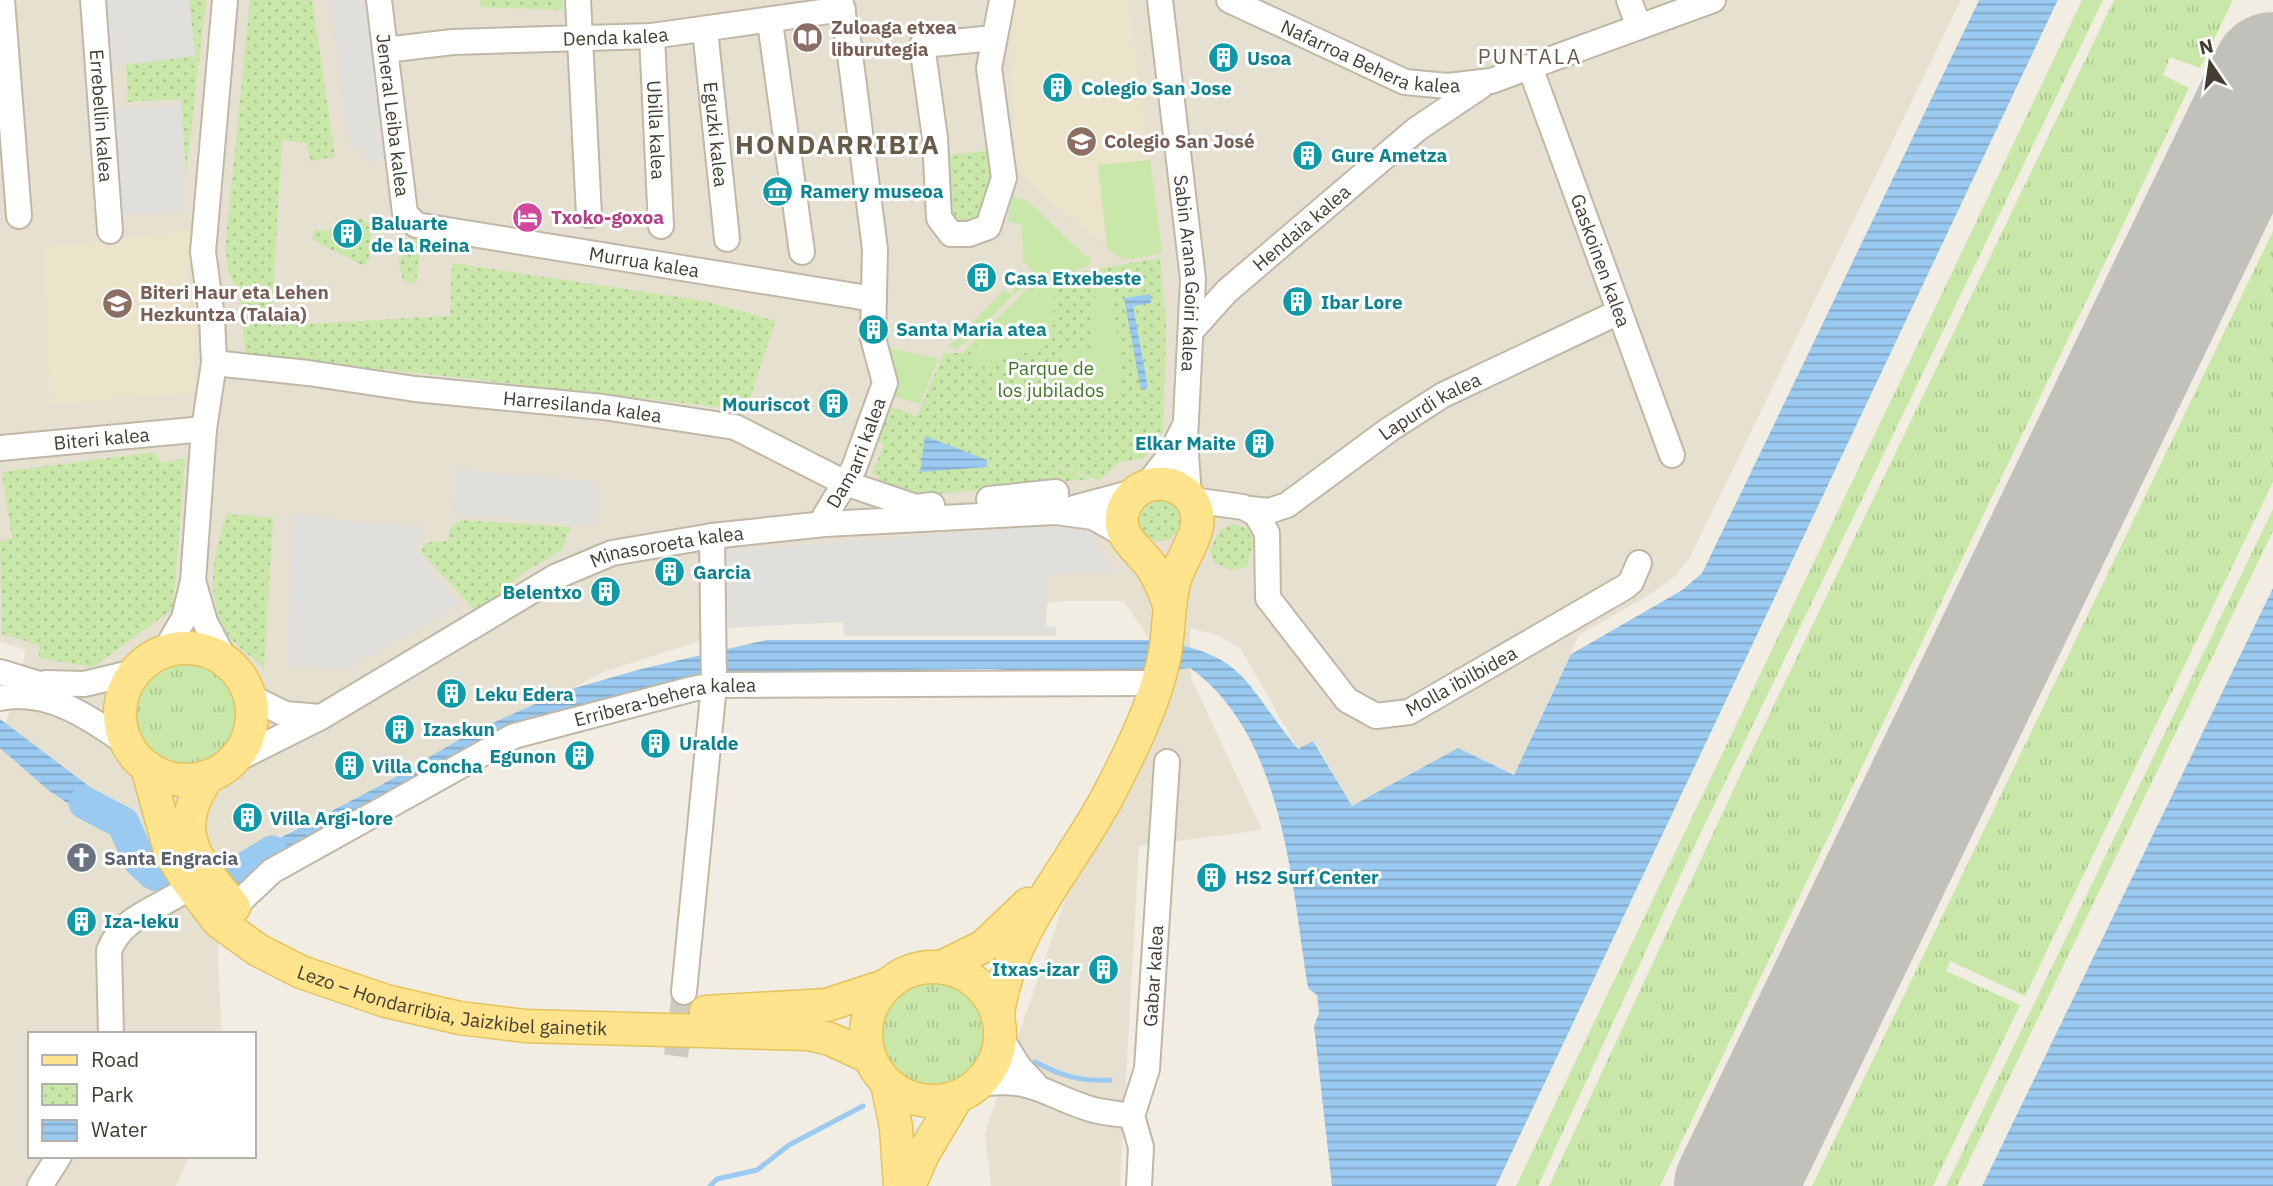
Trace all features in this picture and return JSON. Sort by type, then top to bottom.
[{"type":"main road","points":[[909,1186],[923,1154],[967,1090],[994,1063],[1012,956],[1110,791],[1164,660],[1169,604],[1191,517],[1170,484],[1142,488],[1123,511],[1133,544],[1158,577],[1169,604]]},
{"type":"main road","points":[[1133,544],[1150,558],[1171,557],[1191,517]]},
{"type":"main road","points":[[180,845],[188,810],[249,736],[252,722],[251,697],[242,678],[225,660],[200,649],[165,651],[145,662],[135,672],[123,693],[124,736],[147,767],[176,779],[220,769]]},
{"type":"main road","name":"Lezo – Hondarribia, Jaizkibel gainetik","points":[[147,767],[180,845],[197,900],[258,950],[301,972],[386,1001],[460,1018],[525,1026],[808,1034],[830,1038],[869,1057]]},
{"type":"main road","points":[[900,1186],[896,1127],[887,1083],[869,1057],[866,1042],[867,1019],[876,998],[885,986],[917,968],[942,967],[984,946],[1002,932],[1077,848]]},
{"type":"main road","name":"Lezo – Hondarribia, Jaizkibel gainetik","points":[[197,900],[305,962],[387,992],[463,1009],[526,1017],[579,1018],[806,1007],[847,1000],[885,986]]},
{"type":"main road","points":[[942,967],[977,982],[993,1003],[999,1026]]},
{"type":"main road","points":[[887,1083],[913,1098],[943,1100],[967,1090]]},
{"type":"street","points":[[2,0],[19,216]]},
{"type":"street","name":"Errebellin kalea","points":[[93,0],[110,231]]},
{"type":"street","points":[[165,651],[184,618],[193,581],[204,429],[214,363],[212,317],[203,252],[225,0]]},
{"type":"street","name":"Jeneral Leiba kalea","points":[[379,0],[405,213],[416,225]]},
{"type":"street","points":[[578,0],[589,215]]},
{"type":"street","points":[[994,38],[922,45],[936,162],[939,218],[951,234],[969,234],[988,227],[1003,178],[989,68],[1002,0]]},
{"type":"street","name":"Sabin Arana Goiri kalea","points":[[1160,0],[1192,265],[1192,330],[1185,421],[1191,517]]},
{"type":"street","name":"Nafarroa Behera kalea","points":[[1229,0],[1405,82],[1448,86],[1491,81],[1713,0]]},
{"type":"street","points":[[1629,0],[1639,27]]},
{"type":"street","name":"Denda kalea","points":[[385,50],[453,42],[652,36],[770,22],[842,4]]},
{"type":"street","name":"Damarri kalea","points":[[825,524],[825,516],[854,468],[885,383],[873,338],[875,249],[842,4]]},
{"type":"street","points":[[770,22],[802,252]]},
{"type":"street","name":"Eguzki kalea","points":[[705,30],[727,239]]},
{"type":"street","name":"Ubilla kalea","points":[[652,36],[661,226]]},
{"type":"street","name":"Gaskoinen kalea","points":[[1530,67],[1671,455]]},
{"type":"street","name":"Hendaia kalea","points":[[1192,330],[1227,291],[1417,129],[1452,103],[1491,81]]},
{"type":"street","points":[[1405,82],[1416,91],[1422,103],[1423,117],[1417,129]]},
{"type":"street","name":"Murrua kalea","points":[[416,225],[874,299]]},
{"type":"street","name":"Lapurdi kalea","points":[[1247,509],[1269,511],[1287,505],[1390,429],[1443,395],[1619,312]]},
{"type":"street","name":"Harresilanda kalea","points":[[214,363],[308,373],[415,389],[603,407],[735,426],[845,483],[916,507],[1056,492],[1056,512]]},
{"type":"street","name":"Sabin Arana Goiri kalea","points":[[1142,488],[1171,454],[1185,421]]},
{"type":"street","name":"Biteri kalea","points":[[0,447],[204,429]]},
{"type":"street","name":"Minasoroeta kalea","points":[[1056,512],[1142,488]]},
{"type":"street","points":[[1191,517],[1247,509]]},
{"type":"street","name":"Molla ibilbidea","points":[[1247,509],[1267,533],[1268,598],[1347,700],[1376,716],[1387,717],[1409,712],[1614,594],[1631,582],[1639,563]]},
{"type":"street","name":"Minasoroeta kalea","points":[[220,769],[321,717],[573,567],[622,551],[712,536],[825,524],[1056,512],[1093,517],[1133,544]]},
{"type":"street","points":[[684,992],[714,683],[712,536]]},
{"type":"street","points":[[193,581],[205,622],[225,660]]},
{"type":"street","points":[[0,672],[30,680],[80,700],[124,736]]},
{"type":"street","points":[[30,680],[84,684],[135,672]]},
{"type":"street","name":"Erribera-behera kalea","points":[[111,1032],[109,961],[112,942],[133,920],[197,900],[272,871],[514,736],[714,683],[1150,690]]},
{"type":"street","points":[[251,697],[285,714],[321,717]]},
{"type":"street","points":[[0,698],[34,698],[74,709],[124,736]]},
{"type":"street","name":"Gabar kalea","points":[[1132,1116],[1147,1069],[1167,762]]},
{"type":"street","points":[[180,845],[197,900]]},
{"type":"street","points":[[999,1026],[1019,1067],[1035,1084]]},
{"type":"street","points":[[967,1090],[1012,1082],[1035,1084],[1093,1110],[1132,1116],[1141,1147],[1139,1186]]},
{"type":"street","points":[[40,1186],[58,1158]]},
{"type":"shaded area","points":[[0,0],[1961,0],[1689,559],[1676,575],[1651,594],[1579,635],[1514,775],[1458,748],[1352,807],[1314,741],[1298,749],[1241,649],[1219,636],[1190,628],[1191,678],[1262,830],[1139,846],[1120,1186],[991,1186],[985,1133],[1142,676],[1150,640],[1124,601],[1066,601],[947,611],[709,618],[706,639],[606,671],[220,867],[218,965],[222,1032],[28,1032],[28,1158],[188,1158],[176,1186],[0,1186],[0,746],[26,650],[0,642]]},
{"type":"shaded area","points":[[100,0],[189,0],[195,56],[105,67]]},
{"type":"shaded area","points":[[329,0],[370,0],[389,158],[365,164],[362,147],[350,149]]},
{"type":"shaded area","name":"Colegio San José","points":[[1013,0],[1128,0],[1162,253],[1124,260],[1054,205],[1019,171],[1015,156],[1009,30]]},
{"type":"shaded area","points":[[182,104],[183,212],[115,216],[107,111]]},
{"type":"shaded area","name":"Biteri Haur eta Lehen Hezkuntza (Talaia)","points":[[194,230],[187,281],[190,324],[196,325],[193,392],[50,404],[43,248]]},
{"type":"shaded area","points":[[457,469],[598,482],[595,525],[453,514]]},
{"type":"shaded area","points":[[291,515],[424,527],[417,552],[460,604],[349,668],[287,666]]},
{"type":"shaded area","points":[[1025,527],[1087,527],[1115,573],[1049,574],[1046,626],[1056,627],[1056,636],[844,636],[843,622],[728,628],[722,551]]},
{"type":"green space","points":[[189,0],[206,0],[186,174],[181,99],[128,102],[126,64],[195,55]]},
{"type":"green space","points":[[250,0],[312,0],[335,157],[310,161],[307,143],[282,140],[271,326],[450,316],[452,263],[705,301],[775,321],[746,410],[391,370],[246,358],[240,296],[229,272],[225,249]]},
{"type":"green space","points":[[481,0],[562,0],[563,10],[480,7]]},
{"type":"green space","points":[[2082,0],[2103,0],[1689,857],[1538,1186],[1516,1186]]},
{"type":"green space","points":[[2114,0],[2233,0],[2200,68],[2170,57],[2163,75],[2189,88],[1660,1186],[1549,1186],[1743,769]]},
{"type":"green space","points":[[987,151],[993,204],[978,223],[952,227],[938,156]]},
{"type":"green space","points":[[1150,160],[1162,253],[1124,260],[1107,248],[1098,165]]},
{"type":"green space","points":[[1011,197],[1026,200],[1090,257],[1090,265],[1073,272],[1044,273],[1015,294],[1012,291],[1032,270],[1023,262],[1022,224],[1008,222]]},
{"type":"green space","points":[[360,218],[372,225],[369,257],[364,266],[312,240],[315,229],[323,231]]},
{"type":"green space","points":[[2273,231],[2273,482],[2025,996],[1950,961],[1946,971],[2020,1005],[1933,1186],[1812,1186]]},
{"type":"green space","points":[[402,238],[421,238],[416,284],[403,281],[398,259],[402,258],[402,250],[398,250]]},
{"type":"green space","name":"Parque de los jubilados","points":[[1160,258],[1166,324],[1163,432],[1144,458],[1120,462],[1099,480],[1035,458],[1091,479],[917,496],[878,482],[879,476],[872,474],[884,444],[874,440],[885,405],[917,416],[944,353],[962,353],[1037,279]]},
{"type":"green space","points":[[1104,275],[1108,278],[1123,374],[1120,396],[1104,403],[1058,389],[1063,352],[1092,349],[1096,284],[1059,281]]},
{"type":"green space","points":[[1055,281],[1052,341],[1034,351],[971,366],[967,357],[1007,312],[1029,292]]},
{"type":"green space","points":[[1004,290],[1013,295],[964,344],[956,349],[949,346]]},
{"type":"green space","points":[[881,346],[938,359],[920,404],[893,396],[898,384]]},
{"type":"green space","points":[[154,452],[161,463],[185,458],[173,609],[93,667],[39,658],[39,645],[2,634],[0,541],[12,538],[2,472]]},
{"type":"green space","points":[[1160,499],[1175,505],[1181,520],[1175,535],[1160,541],[1145,535],[1139,520],[1145,505]]},
{"type":"green space","points":[[2273,509],[2273,531],[1957,1186],[1946,1186]]},
{"type":"green space","points":[[227,514],[273,518],[264,668],[228,635],[215,602],[213,572]]},
{"type":"green space","points":[[461,520],[570,527],[562,550],[524,572],[479,615],[421,552],[425,543],[448,541],[450,528]]},
{"type":"green space","points":[[1233,524],[1248,529],[1253,544],[1247,567],[1230,570],[1214,562],[1210,550],[1220,530]]},
{"type":"green space","points":[[187,662],[206,666],[223,677],[234,694],[238,713],[234,732],[223,749],[206,760],[187,764],[168,760],[151,749],[140,732],[136,713],[140,694],[151,677],[168,666]]},
{"type":"green space","points":[[933,981],[953,985],[970,997],[982,1014],[986,1034],[982,1054],[970,1071],[953,1083],[933,1087],[913,1083],[896,1071],[884,1054],[880,1034],[884,1014],[896,997],[913,985]]},
{"type":"water","points":[[1979,0],[2058,0],[1496,1186],[1332,1186],[1314,1026],[1319,1013],[1317,995],[1308,988],[1296,903],[1278,813],[1264,771],[1246,731],[1221,697],[1190,668],[1114,678],[993,669],[794,671],[741,675],[621,697],[261,869],[238,884],[226,866],[383,784],[469,734],[561,692],[641,669],[766,640],[1150,640],[1206,653],[1225,662],[1252,688],[1298,749],[1313,741],[1352,806],[1458,748],[1514,775],[1571,654],[1682,590],[1702,573]]},
{"type":"water","points":[[1150,294],[1151,303],[1133,306],[1148,388],[1141,390],[1124,298]]},
{"type":"water","points":[[925,436],[987,460],[987,467],[920,472]]},
{"type":"water","points":[[2273,588],[2273,1186],[1982,1186]]},
{"type":"water","points":[[0,719],[129,819],[117,826],[81,812],[48,790],[0,748]]},
{"type":"pier","points":[[1975,0],[1979,0],[1702,573],[1682,590],[1571,654],[1573,649],[1680,587],[1699,571]]},
{"type":"pier","points":[[2058,0],[2061,1],[1500,1186],[1496,1186]]},
{"type":"pier","points":[[2273,584],[1982,1186],[1978,1186],[2270,586]]},
{"type":"pier","points":[[1191,642],[1222,654],[1248,674],[1298,749],[1245,677],[1220,657],[1191,646]]},
{"type":"waterway","points":[[85,803],[123,823],[140,861],[154,874],[183,881],[233,876],[272,852]]},
{"type":"waterway","points":[[1035,1062],[1071,1077],[1110,1080]]},
{"type":"waterway","points":[[710,1186],[717,1179],[757,1170],[789,1145],[863,1106]]},
{"type":"runway","points":[[1735,1186],[2273,73]]},
{"type":"tunnel","points":[[676,1056],[684,992]]},
{"type":"place","name":"Zuloaga etxea liburutegia","points":[[808,38]]},
{"type":"place","name":"Usoa","points":[[1224,58]]},
{"type":"place","name":"Colegio San Jose","points":[[1058,88]]},
{"type":"place","name":"Colegio San José","points":[[1081,141]]},
{"type":"place","name":"Gure Ametza","points":[[1308,155]]},
{"type":"place","name":"Ramery museoa","points":[[777,191]]},
{"type":"place","name":"Txoko-goxoa","points":[[528,217]]},
{"type":"place","name":"Baluarte de la Reina","points":[[348,234]]},
{"type":"place","name":"Casa Etxebeste","points":[[981,278]]},
{"type":"place","name":"Ibar Lore","points":[[1298,302]]},
{"type":"place","name":"Biteri Haur eta Lehen Hezkuntza (Talaia)","points":[[117,303]]},
{"type":"place","name":"Santa Maria atea","points":[[873,329]]},
{"type":"place","name":"Mouriscot","points":[[833,404]]},
{"type":"place","name":"Elkar Maite","points":[[1259,443]]},
{"type":"place","name":"Garcia","points":[[670,572]]},
{"type":"place","name":"Belentxo","points":[[605,592]]},
{"type":"place","name":"Leku Edera","points":[[452,694]]},
{"type":"place","name":"Izaskun","points":[[400,729]]},
{"type":"place","name":"Uralde","points":[[656,743]]},
{"type":"place","name":"Egunon","points":[[579,756]]},
{"type":"place","name":"Villa Concha","points":[[349,766]]},
{"type":"place","name":"Villa Argi-lore","points":[[247,818]]},
{"type":"place","name":"Santa Engracia","points":[[81,858]]},
{"type":"place","name":"HS2 Surf Center","points":[[1212,877]]},
{"type":"place","name":"Iza-leku","points":[[81,921]]},
{"type":"place","name":"Itxas-izar","points":[[1103,969]]},
{"type":"district","name":"PUNTALA","points":[[1530,57]]},
{"type":"district","name":"HONDARRIBIA","points":[[838,145]]}]
